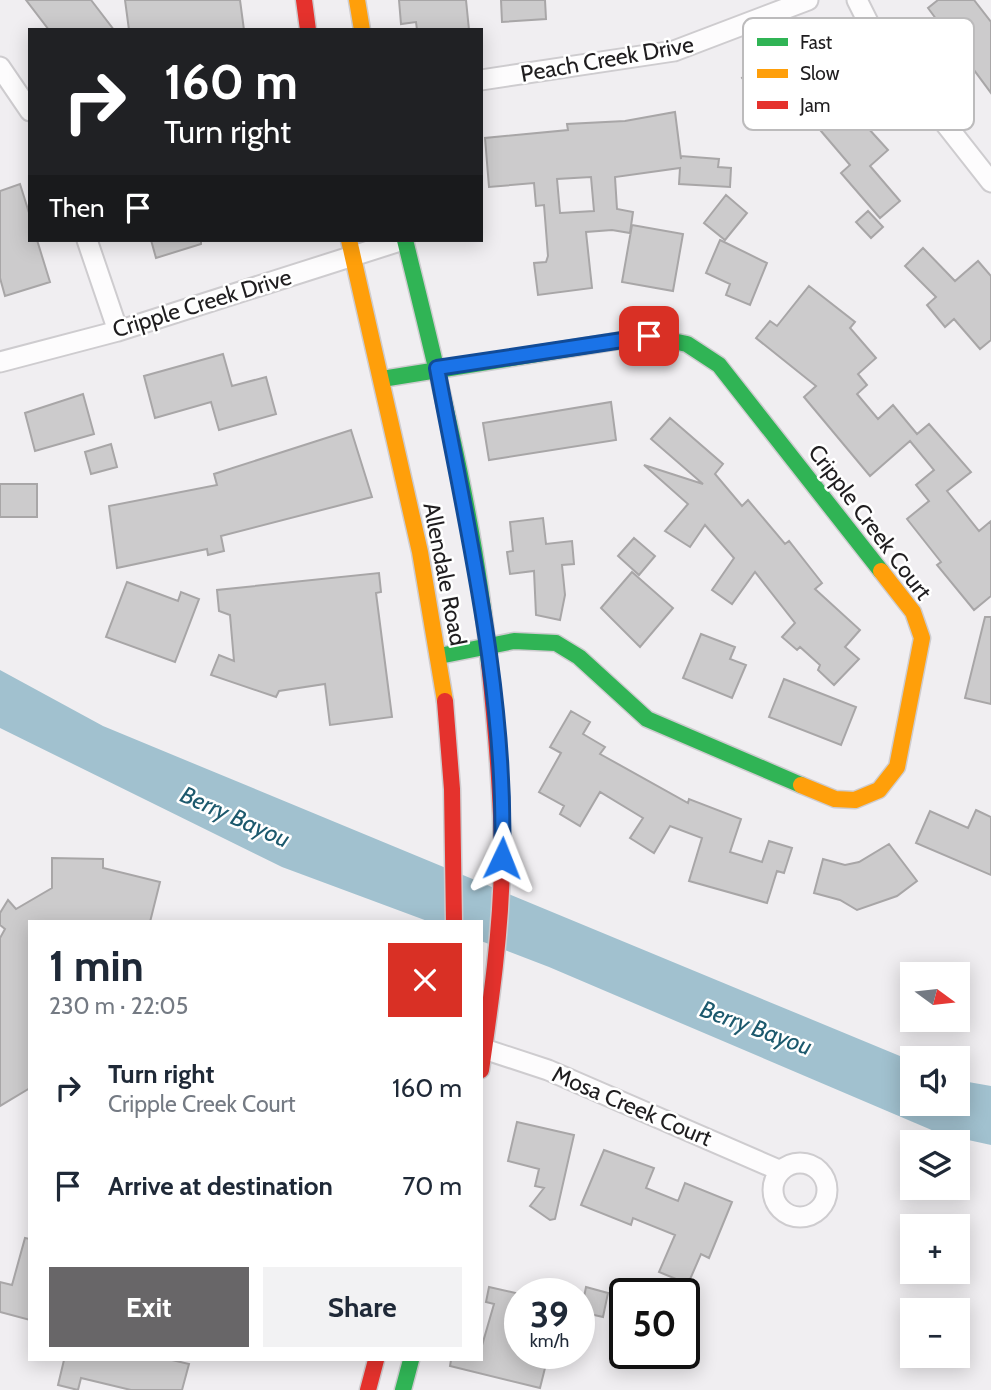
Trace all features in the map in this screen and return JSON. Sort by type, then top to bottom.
[{"type":"main road","points":[[304,0],[307,28]]},
{"type":"main road","points":[[357,0],[362,28]]},
{"type":"main road","name":"Allendale Road","points":[[405,242],[437,368],[489,647],[503,812],[495,989],[483,1048]]},
{"type":"main road","name":"Allendale Road","points":[[351,248],[382,379],[439,656],[451,760],[454,920]]},
{"type":"main road","name":"Cripple Creek Court","points":[[382,379],[437,368],[649,336],[672,338],[696,346],[719,365],[913,612],[922,638],[897,767],[889,782],[876,794],[856,802],[835,799],[646,719],[577,657],[557,643],[519,641],[439,656]]},
{"type":"main road","points":[[368,1390],[376,1361]]},
{"type":"main road","points":[[403,1390],[411,1361]]},
{"type":"street","name":"Peach Creek Drive","points":[[763,18],[808,0]]},
{"type":"street","points":[[857,0],[866,18]]},
{"type":"street","name":"Peach Creek Drive","points":[[483,80],[674,51],[743,26]]},
{"type":"street","points":[[0,67],[28,107]]},
{"type":"street","points":[[950,130],[991,182]]},
{"type":"street","points":[[88,242],[118,331]]},
{"type":"street","name":"Cripple Creek Drive","points":[[0,362],[118,331],[351,248],[391,242]]},
{"type":"street","name":"Mosa Creek Court","points":[[483,1048],[548,1070],[781,1171]]},
{"type":"water","name":"Berry Bayou","points":[[0,670],[103,726],[900,1056],[900,1116],[970,1116],[970,1082],[991,1086],[991,1145],[970,1140],[970,1130],[932,1130],[549,967],[483,942],[483,920],[425,920],[282,867],[0,728]]},
{"type":"building","points":[[26,0],[91,0],[112,28],[47,28]]},
{"type":"building","points":[[125,0],[240,0],[244,28],[129,28]]},
{"type":"building","points":[[399,0],[466,0],[469,28],[417,28],[416,22],[401,24]]},
{"type":"building","points":[[501,0],[545,0],[546,19],[502,22]]},
{"type":"building","points":[[938,0],[974,0],[991,22],[991,93],[974,70],[974,18],[935,18],[928,8]]},
{"type":"building","points":[[675,112],[681,159],[681,156],[719,159],[718,167],[731,168],[730,187],[679,184],[680,168],[615,177],[617,209],[633,212],[630,233],[612,230],[586,232],[592,288],[538,295],[534,263],[546,262],[548,256],[544,205],[536,206],[534,183],[489,187],[485,138],[568,130],[567,124],[625,121]],"holes":[[[591,177],[594,211],[560,213],[557,179]]]},
{"type":"building","points":[[820,130],[870,130],[888,150],[870,166],[900,201],[880,218],[841,173],[850,165]]},
{"type":"building","points":[[20,184],[28,210],[28,242],[38,242],[50,282],[5,296],[0,278],[0,191]]},
{"type":"building","points":[[726,195],[747,213],[725,240],[704,223]]},
{"type":"building","points":[[868,211],[883,227],[871,238],[856,222]]},
{"type":"building","points":[[632,225],[683,234],[673,291],[622,282]]},
{"type":"building","points":[[720,240],[767,263],[750,305],[726,295],[730,284],[706,273]]},
{"type":"building","points":[[152,242],[201,242],[201,244],[156,258]]},
{"type":"building","points":[[923,248],[955,281],[978,261],[991,276],[991,340],[980,349],[954,319],[945,327],[927,305],[936,297],[905,266]]},
{"type":"building","points":[[809,286],[855,322],[850,328],[876,358],[858,374],[867,385],[857,394],[878,419],[893,405],[917,434],[929,424],[971,472],[947,491],[979,531],[991,521],[991,596],[974,610],[937,565],[941,562],[907,519],[929,501],[916,485],[934,470],[910,441],[870,476],[804,397],[816,386],[756,338],[770,321],[777,326]]},
{"type":"building","points":[[223,354],[232,386],[266,377],[276,414],[219,430],[211,402],[155,418],[144,376]]},
{"type":"building","points":[[83,394],[94,434],[35,451],[25,413]]},
{"type":"building","points":[[611,402],[616,440],[489,460],[483,423]]},
{"type":"building","points":[[670,418],[723,464],[715,474],[742,506],[748,500],[785,544],[789,541],[822,583],[815,589],[860,630],[845,647],[859,659],[834,685],[818,670],[820,665],[800,647],[797,650],[782,637],[795,623],[755,572],[732,604],[712,590],[734,558],[705,525],[690,547],[665,531],[688,504],[644,465],[703,484],[651,439]]},
{"type":"building","points":[[351,430],[372,497],[221,536],[224,551],[208,555],[207,549],[117,568],[109,506],[217,485],[214,474]]},
{"type":"building","points":[[111,444],[117,467],[91,474],[85,452]]},
{"type":"building","points":[[0,484],[37,484],[37,517],[0,517]]},
{"type":"building","points":[[543,518],[546,544],[572,541],[574,564],[562,565],[565,595],[560,620],[536,615],[534,571],[510,574],[507,552],[513,551],[510,522]]},
{"type":"building","points":[[634,538],[655,556],[639,575],[618,556]]},
{"type":"building","points":[[632,572],[673,608],[640,647],[601,608]]},
{"type":"building","points":[[379,573],[381,592],[376,593],[392,717],[330,725],[325,684],[279,691],[276,697],[211,675],[219,655],[234,661],[230,615],[219,611],[217,590]]},
{"type":"building","points":[[127,582],[178,601],[181,592],[199,599],[175,662],[106,637]]},
{"type":"building","points":[[985,617],[991,617],[991,704],[965,698]]},
{"type":"building","points":[[701,634],[735,647],[730,659],[746,665],[732,698],[683,678]]},
{"type":"building","points":[[784,679],[856,707],[841,745],[769,717]]},
{"type":"building","points":[[571,711],[590,722],[583,734],[605,747],[600,754],[688,803],[689,799],[741,819],[730,852],[762,862],[769,841],[792,848],[784,873],[777,871],[767,903],[689,881],[702,838],[670,826],[654,853],[630,838],[643,818],[600,792],[580,826],[560,814],[564,806],[539,792],[561,753],[550,747]]},
{"type":"building","points":[[976,810],[991,817],[991,875],[916,843],[930,811],[968,828]]},
{"type":"building","points":[[889,844],[917,881],[897,896],[857,910],[840,900],[814,893],[823,859],[845,865],[859,862]]},
{"type":"building","points":[[52,858],[103,859],[103,868],[160,882],[150,920],[28,920],[28,1089],[0,1106],[0,938],[5,929],[0,925],[0,913],[8,900],[16,909],[52,888]]},
{"type":"building","points":[[517,1122],[574,1135],[555,1219],[550,1220],[530,1206],[544,1188],[535,1186],[539,1169],[508,1161]]},
{"type":"building","points":[[604,1150],[654,1168],[646,1188],[678,1201],[685,1183],[732,1202],[709,1258],[701,1254],[691,1278],[674,1278],[659,1272],[675,1235],[633,1218],[631,1225],[581,1205]]},
{"type":"building","points":[[25,1238],[28,1239],[28,1319],[0,1312],[0,1282],[12,1285]]},
{"type":"building","points":[[489,1287],[504,1290],[504,1369],[545,1369],[540,1388],[450,1366],[451,1361],[483,1361],[483,1342],[494,1304],[486,1302]]},
{"type":"building","points":[[595,1289],[608,1293],[603,1317],[595,1315]]},
{"type":"building","points":[[64,1361],[176,1361],[189,1364],[182,1390],[131,1390],[81,1378],[78,1390],[58,1385]]},
{"type":"traffic: fast","points":[[405,242],[466,503],[489,663]]},
{"type":"traffic: fast","points":[[382,379],[649,336],[687,344],[719,365],[881,571]]},
{"type":"traffic: fast","points":[[439,656],[514,641],[556,643],[579,657],[647,719],[801,785]]},
{"type":"traffic: fast","points":[[403,1390],[411,1361]]},
{"type":"traffic: slow","points":[[357,0],[362,28]]},
{"type":"traffic: slow","points":[[349,242],[420,552],[445,701]]},
{"type":"traffic: slow","points":[[801,785],[835,799],[855,800],[879,790],[897,767],[922,638],[913,612],[881,571]]},
{"type":"traffic: jam","points":[[304,0],[308,28]]},
{"type":"traffic: jam","points":[[483,1056],[498,940],[502,862],[498,762],[489,663]]},
{"type":"traffic: jam","points":[[445,701],[452,789],[454,920]]},
{"type":"traffic: jam","points":[[368,1390],[376,1361]]},
{"type":"route","points":[[502,858],[503,812],[489,647],[437,368],[649,336]]}]
